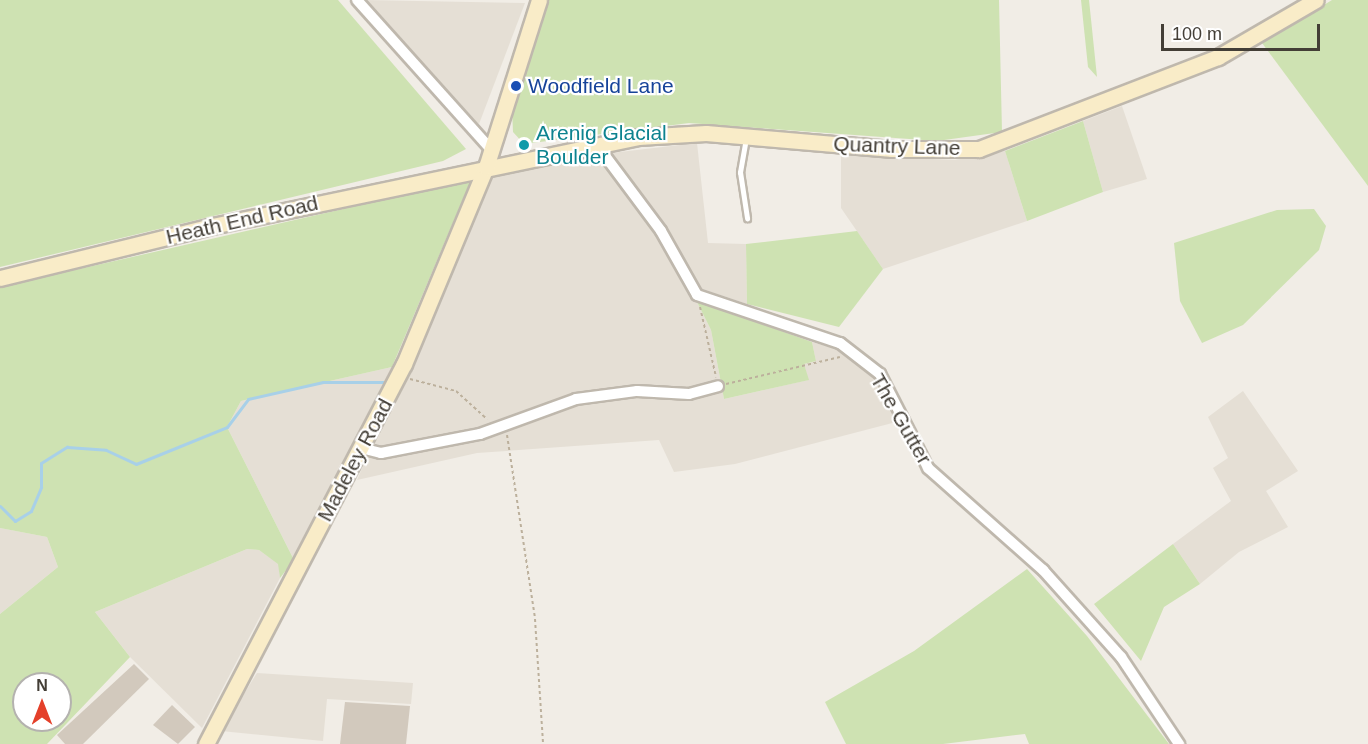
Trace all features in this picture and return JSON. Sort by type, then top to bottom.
[{"type":"street","points":[[357,0],[490,148]]},
{"type":"street","name":"Madeley Road","points":[[206,744],[398,377],[486,167],[490,148],[540,0]]},
{"type":"street","name":"Quantry Lane","points":[[486,167],[597,145],[677,133],[746,136],[892,148],[979,148],[1228,53],[1316,0]]},
{"type":"street","points":[[597,145],[661,231],[696,293]]},
{"type":"street","name":"Heath End Road","points":[[0,278],[486,167]]},
{"type":"street","name":"The Gutter","points":[[696,293],[840,343],[880,374],[928,468],[1043,570],[1121,657],[1179,744]]},
{"type":"street","points":[[361,448],[381,453],[497,429],[576,399],[637,391],[689,394],[718,386]]},
{"type":"lane","points":[[746,136],[740,172],[747,218]]},
{"type":"path","points":[[696,293],[718,386],[854,354]]},
{"type":"path","points":[[398,377],[456,391],[497,429],[504,429],[512,446],[535,619],[543,744]]},
{"type":"shaded area","points":[[364,0],[525,3],[479,124],[474,120]]},
{"type":"shaded area","points":[[1122,106],[1147,179],[1103,192],[1083,121]]},
{"type":"shaded area","points":[[697,143],[708,243],[746,244],[747,304],[702,289],[665,225],[611,153]]},
{"type":"shaded area","points":[[1005,151],[1027,221],[883,269],[841,208],[841,155],[955,160]]},
{"type":"shaded area","points":[[598,156],[658,234],[696,300],[711,330],[724,399],[808,380],[804,364],[816,361],[812,342],[842,351],[876,379],[900,421],[735,464],[674,472],[659,440],[477,453],[357,480],[491,173]]},
{"type":"shaded area","points":[[392,367],[294,560],[227,427],[241,401]]},
{"type":"shaded area","points":[[1243,391],[1298,471],[1266,491],[1288,527],[1239,552],[1200,584],[1173,544],[1231,501],[1213,468],[1228,458],[1208,417]]},
{"type":"shaded area","points":[[0,528],[47,537],[58,567],[0,614]]},
{"type":"shaded area","points":[[247,549],[259,550],[279,564],[280,578],[202,728],[130,657],[95,612]]},
{"type":"shaded area","points":[[257,673],[413,683],[411,704],[327,699],[323,741],[221,731]]},
{"type":"green space","points":[[0,0],[338,0],[466,149],[443,161],[0,267]]},
{"type":"green space","points":[[547,0],[999,0],[1002,132],[937,141],[689,123],[524,144],[513,132],[512,109]]},
{"type":"green space","points":[[1081,0],[1089,0],[1097,77],[1088,67]]},
{"type":"green space","points":[[1332,0],[1368,0],[1368,186],[1262,43]]},
{"type":"green space","points":[[1083,121],[1103,192],[1027,221],[1005,151]]},
{"type":"green space","points":[[471,180],[392,367],[241,401],[227,427],[294,560],[280,578],[278,564],[259,550],[247,549],[95,612],[130,657],[72,718],[72,672],[12,672],[12,732],[58,732],[47,744],[0,744],[0,614],[58,567],[47,537],[0,528],[0,287]]},
{"type":"green space","points":[[1314,209],[1326,226],[1319,250],[1243,325],[1202,343],[1180,301],[1174,243],[1277,210]]},
{"type":"green space","points":[[857,231],[883,269],[839,327],[747,304],[746,244]]},
{"type":"green space","points":[[696,300],[812,342],[816,361],[804,364],[809,380],[724,399],[711,330]]},
{"type":"green space","points":[[1173,544],[1200,584],[1164,607],[1141,661],[1094,604]]},
{"type":"green space","points":[[1027,569],[1087,636],[1169,744],[1029,744],[1025,734],[943,744],[846,744],[825,702],[914,651]]},
{"type":"building","points":[[134,664],[149,679],[83,744],[65,744],[57,735],[60,732],[72,732],[72,721]]},
{"type":"building","points":[[345,702],[410,706],[406,744],[340,744]]},
{"type":"building","points":[[172,705],[195,727],[178,744],[153,725]]},
{"type":"waterway","points":[[0,506],[15,521],[31,511],[41,487],[41,463],[67,447],[106,450],[136,464],[227,427],[248,399],[323,382],[385,382]]},
{"type":"place","name":"Woodfield Lane","points":[[516,86]]},
{"type":"place","name":"Arenig Glacial Boulder","points":[[524,145]]}]
